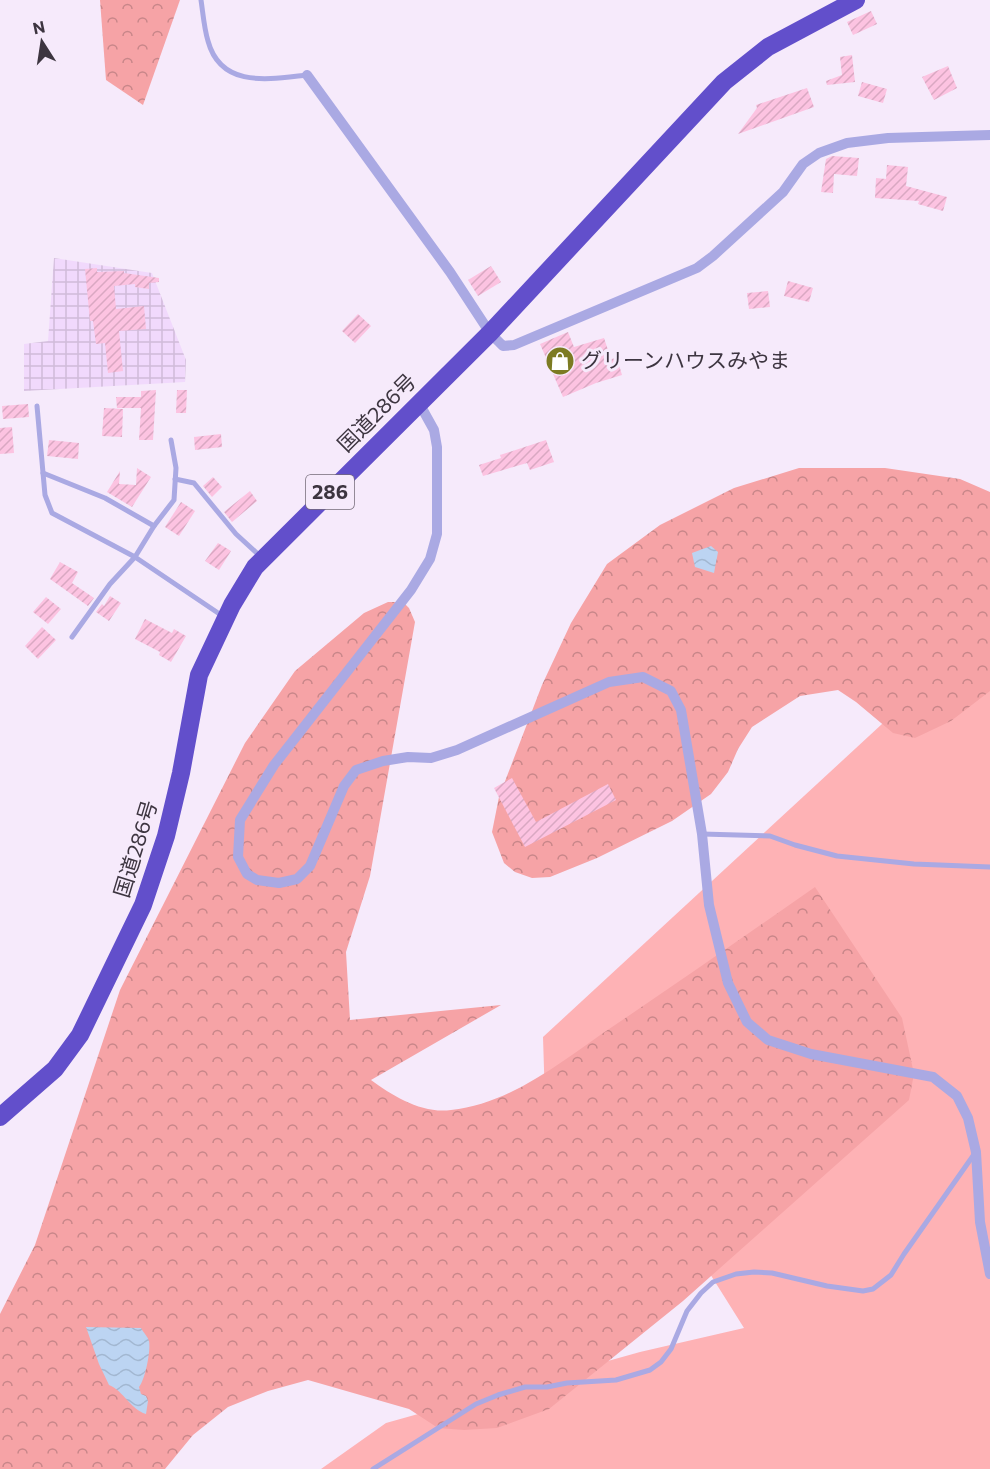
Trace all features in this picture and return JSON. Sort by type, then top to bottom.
[{"type":"highway","name":"国道286号","points":[[0,1117],[55,1069],[80,1035],[143,905],[166,836],[181,773],[199,675],[226,618],[255,567],[490,333],[724,82],[768,47],[855,0]]},
{"type":"street","points":[[307,75],[450,272],[490,333],[503,346],[514,345],[697,268],[783,192],[803,164],[834,146],[888,138],[990,135]]},
{"type":"street","points":[[419,403],[434,430],[437,447],[437,534],[430,560],[411,590],[274,765],[240,820],[238,857],[247,874],[257,880],[279,883],[297,879],[304,873],[320,846],[344,786],[357,770],[383,761],[408,757],[431,758],[457,750],[609,682],[643,677],[661,684],[671,690],[681,710],[702,834],[709,905],[728,983],[747,1022],[768,1040],[812,1054],[933,1077],[957,1096],[968,1118],[976,1152],[980,1222],[990,1274]]},
{"type":"lane","points":[[201,0],[212,53],[225,68],[239,76],[260,80],[307,75]]},
{"type":"lane","points":[[37,406],[45,495],[52,513],[135,557],[226,618]]},
{"type":"lane","points":[[72,637],[110,584],[135,557],[154,526],[174,500],[176,468],[171,440]]},
{"type":"lane","points":[[43,473],[105,498],[154,526]]},
{"type":"lane","points":[[175,479],[194,483],[236,534],[263,559]]},
{"type":"lane","points":[[702,834],[770,836],[837,856],[914,864],[990,867]]},
{"type":"lane","points":[[373,1469],[476,1404],[498,1395],[525,1387],[616,1380],[650,1370],[661,1362],[671,1349],[687,1311],[713,1282],[736,1274],[754,1272],[827,1286],[863,1291],[873,1289],[891,1275],[976,1152]]},
{"type":"shaded area","points":[[54,258],[152,273],[186,360],[185,382],[24,391],[24,344],[48,341]]},
{"type":"shaded area","points":[[990,672],[990,1469],[321,1469],[386,1423],[640,1352],[744,1328],[663,1199],[546,1133],[543,1037],[934,676]]},
{"type":"green space","points":[[100,0],[180,0],[143,105],[106,80]]},
{"type":"green space","points":[[799,468],[885,468],[960,479],[990,492],[990,691],[951,721],[915,738],[893,733],[838,690],[800,696],[752,727],[738,749],[728,772],[711,794],[672,821],[597,858],[550,877],[532,878],[515,872],[504,863],[492,832],[499,797],[542,685],[571,623],[607,564],[660,525],[734,488]]},
{"type":"green space","points":[[388,602],[403,602],[409,608],[415,622],[370,876],[346,952],[350,1020],[501,1005],[371,1080],[398,1098],[440,1111],[474,1106],[496,1099],[538,1078],[815,887],[902,1018],[914,1074],[909,1100],[683,1301],[549,1409],[497,1428],[464,1430],[438,1428],[409,1409],[308,1380],[268,1391],[228,1407],[193,1435],[165,1469],[0,1469],[0,1314],[35,1245],[120,990],[245,743],[295,671],[364,613]]},
{"type":"water","points":[[711,546],[718,552],[714,573],[695,567],[692,553]]},
{"type":"water","points":[[86,1327],[141,1328],[148,1339],[149,1346],[145,1372],[139,1387],[141,1394],[146,1396],[148,1401],[146,1414],[140,1412],[119,1391],[109,1385]]},
{"type":"building","points":[[871,11],[877,24],[853,35],[847,22]]},
{"type":"building","points":[[852,55],[855,82],[827,85],[826,81],[842,75],[840,57]]},
{"type":"building","points":[[948,66],[957,88],[934,100],[922,77]]},
{"type":"building","points":[[862,82],[887,89],[883,103],[858,96]]},
{"type":"building","points":[[807,88],[814,107],[738,134],[757,108],[756,105]]},
{"type":"building","points":[[832,156],[859,158],[857,176],[834,174],[833,193],[821,192],[826,159]]},
{"type":"building","points":[[887,165],[908,167],[906,186],[947,197],[943,211],[918,204],[919,201],[875,198],[876,178],[886,179]]},
{"type":"building","points":[[491,266],[501,282],[478,296],[468,280]]},
{"type":"building","points":[[97,268],[97,272],[124,271],[124,273],[159,278],[159,282],[149,283],[149,289],[135,287],[135,284],[114,286],[116,309],[144,306],[146,329],[119,331],[123,371],[108,373],[105,343],[96,344],[93,321],[90,321],[85,269]]},
{"type":"building","points":[[788,281],[813,288],[809,302],[784,296]]},
{"type":"building","points":[[768,291],[770,307],[749,309],[747,293]]},
{"type":"building","points":[[358,314],[371,326],[355,343],[342,331]]},
{"type":"building","points":[[568,332],[574,347],[604,338],[611,359],[617,358],[622,375],[563,397],[540,344]]},
{"type":"building","points":[[156,390],[153,440],[139,440],[141,408],[117,408],[116,397],[141,397],[141,391]]},
{"type":"building","points":[[177,390],[187,390],[186,413],[176,413]]},
{"type":"building","points":[[28,404],[29,417],[3,419],[2,406]]},
{"type":"building","points":[[104,408],[123,409],[122,437],[102,436]]},
{"type":"building","points":[[12,427],[14,453],[0,454],[0,428]]},
{"type":"building","points":[[221,434],[222,447],[195,450],[194,437]]},
{"type":"building","points":[[49,440],[79,443],[78,459],[47,456]]},
{"type":"building","points":[[546,440],[554,462],[530,470],[527,463],[483,476],[479,465],[501,458],[500,455]]},
{"type":"building","points":[[137,468],[151,477],[132,507],[107,492],[120,471],[119,484],[136,485]]},
{"type":"building","points":[[213,477],[222,487],[212,497],[203,486]]},
{"type":"building","points":[[250,491],[257,501],[232,522],[224,512]]},
{"type":"building","points":[[181,502],[195,511],[179,536],[165,527]]},
{"type":"building","points":[[218,543],[231,551],[219,570],[205,561]]},
{"type":"building","points":[[60,562],[78,572],[72,583],[94,598],[88,606],[50,579]]},
{"type":"building","points":[[110,596],[121,603],[109,621],[96,612],[102,604],[104,606]]},
{"type":"building","points":[[46,597],[61,609],[48,624],[33,612]]},
{"type":"building","points":[[145,619],[172,633],[174,629],[186,636],[171,662],[159,655],[160,652],[135,639]]},
{"type":"building","points":[[42,627],[56,640],[38,659],[25,646]]},
{"type":"building","points":[[512,778],[536,822],[608,784],[616,800],[525,847],[494,788]]},
{"type":"place","name":"グリーンハウスみやま","points":[[560,361]]}]
